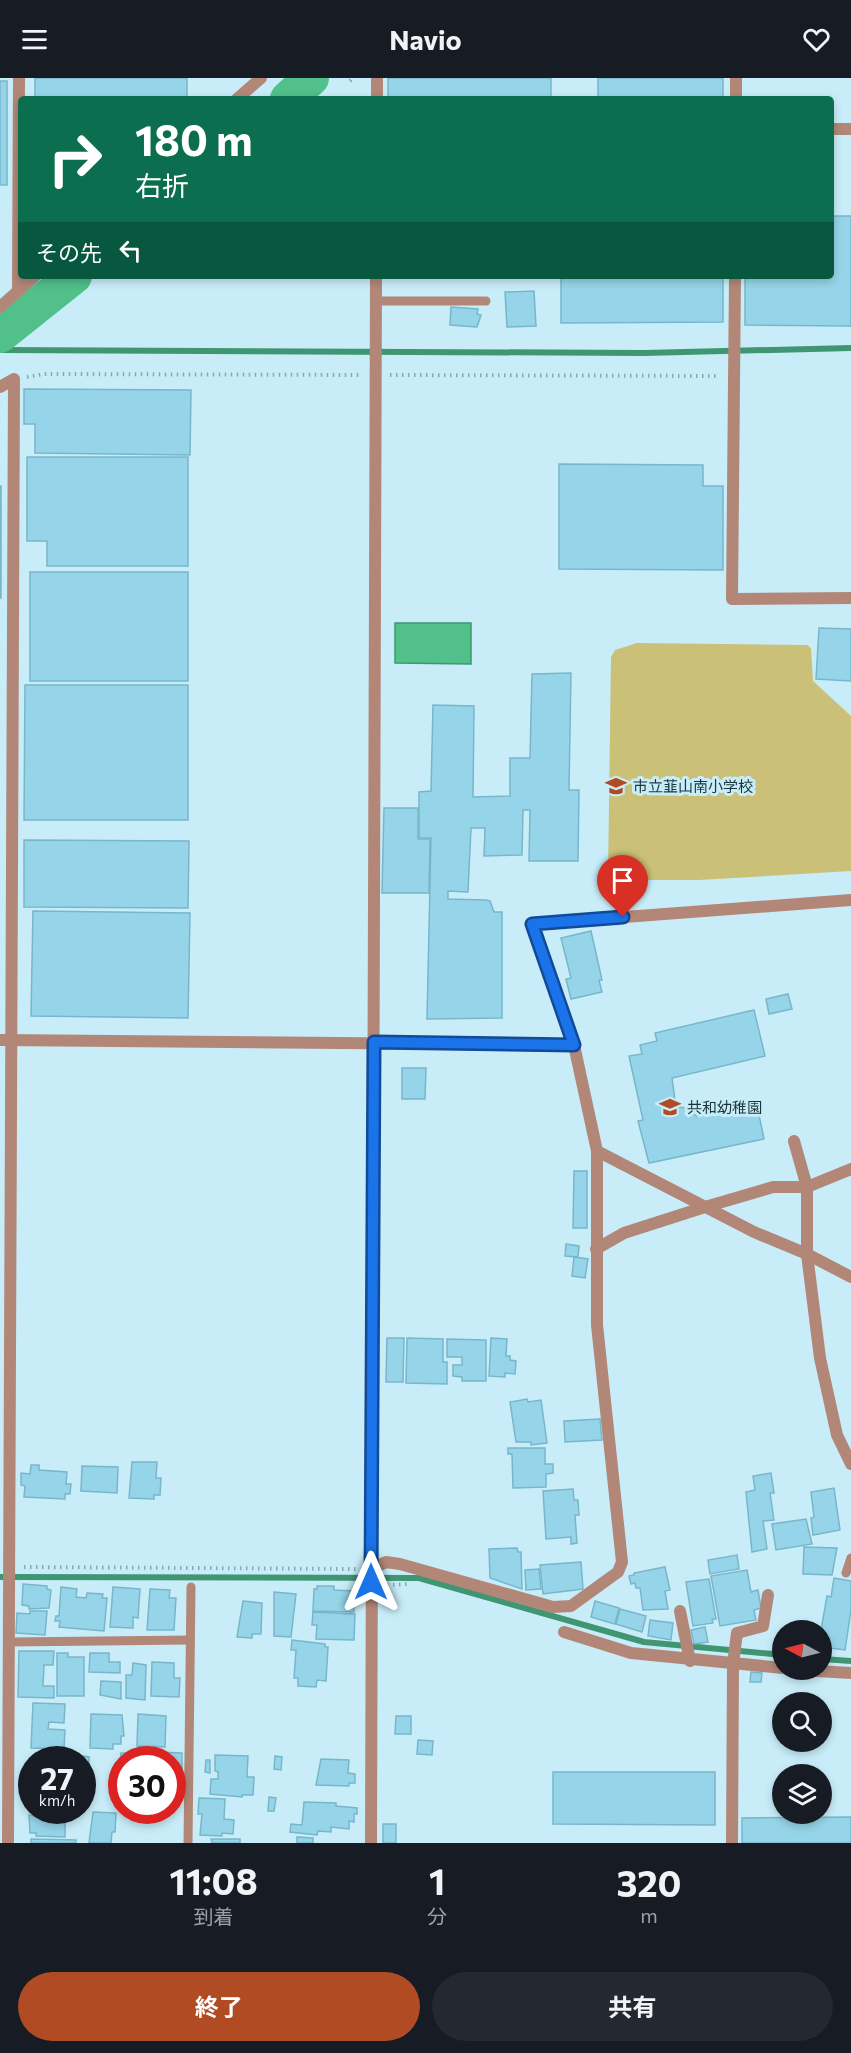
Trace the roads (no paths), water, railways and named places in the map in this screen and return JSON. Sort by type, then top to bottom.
[{"type":"street","points":[[19,78],[19,96]]},
{"type":"street","points":[[240,96],[261,78]]},
{"type":"street","points":[[376,96],[377,78]]},
{"type":"street","points":[[736,78],[736,96]]},
{"type":"street","points":[[834,129],[851,129]]},
{"type":"street","points":[[18,279],[18,291]]},
{"type":"street","points":[[0,307],[32,279]]},
{"type":"street","points":[[371,1843],[376,279]]},
{"type":"street","points":[[735,279],[732,598],[851,598]]},
{"type":"street","points":[[0,387],[14,379],[6,1040],[8,1843]]},
{"type":"street","points":[[371,1574],[386,1562],[400,1564],[553,1607],[566,1608],[618,1572],[622,1562],[597,1325],[597,1151],[574,1045],[532,924],[851,900]]},
{"type":"street","points":[[6,1040],[574,1045]]},
{"type":"street","points":[[794,1141],[807,1187],[807,1254],[820,1358],[837,1435],[851,1464]]},
{"type":"street","points":[[597,1151],[705,1207],[851,1277]]},
{"type":"street","points":[[596,1249],[624,1233],[705,1207],[773,1187],[807,1187],[851,1169]]},
{"type":"street","points":[[732,1843],[735,1645],[737,1633],[763,1626],[768,1595]]},
{"type":"street","points":[[680,1611],[689,1659]]},
{"type":"street","points":[[564,1632],[631,1653],[772,1667]]},
{"type":"street","points":[[832,1672],[851,1673]]},
{"type":"lane","points":[[376,301],[486,301]]},
{"type":"lane","points":[[846,1573],[851,1558]]},
{"type":"lane","points":[[189,1843],[191,1587]]},
{"type":"lane","points":[[6,1647],[190,1640]]},
{"type":"waterway","points":[[291,96],[311,78]]},
{"type":"waterway","points":[[0,335],[70,279]]},
{"type":"waterway","points":[[0,350],[644,353],[851,348]]},
{"type":"waterway","points":[[0,1577],[419,1578],[644,1642],[772,1654]]},
{"type":"waterway","points":[[832,1660],[851,1661]]},
{"type":"place","name":"市立韮山南小学校","points":[[616,786]]},
{"type":"place","name":"共和幼稚園","points":[[670,1107]]}]
